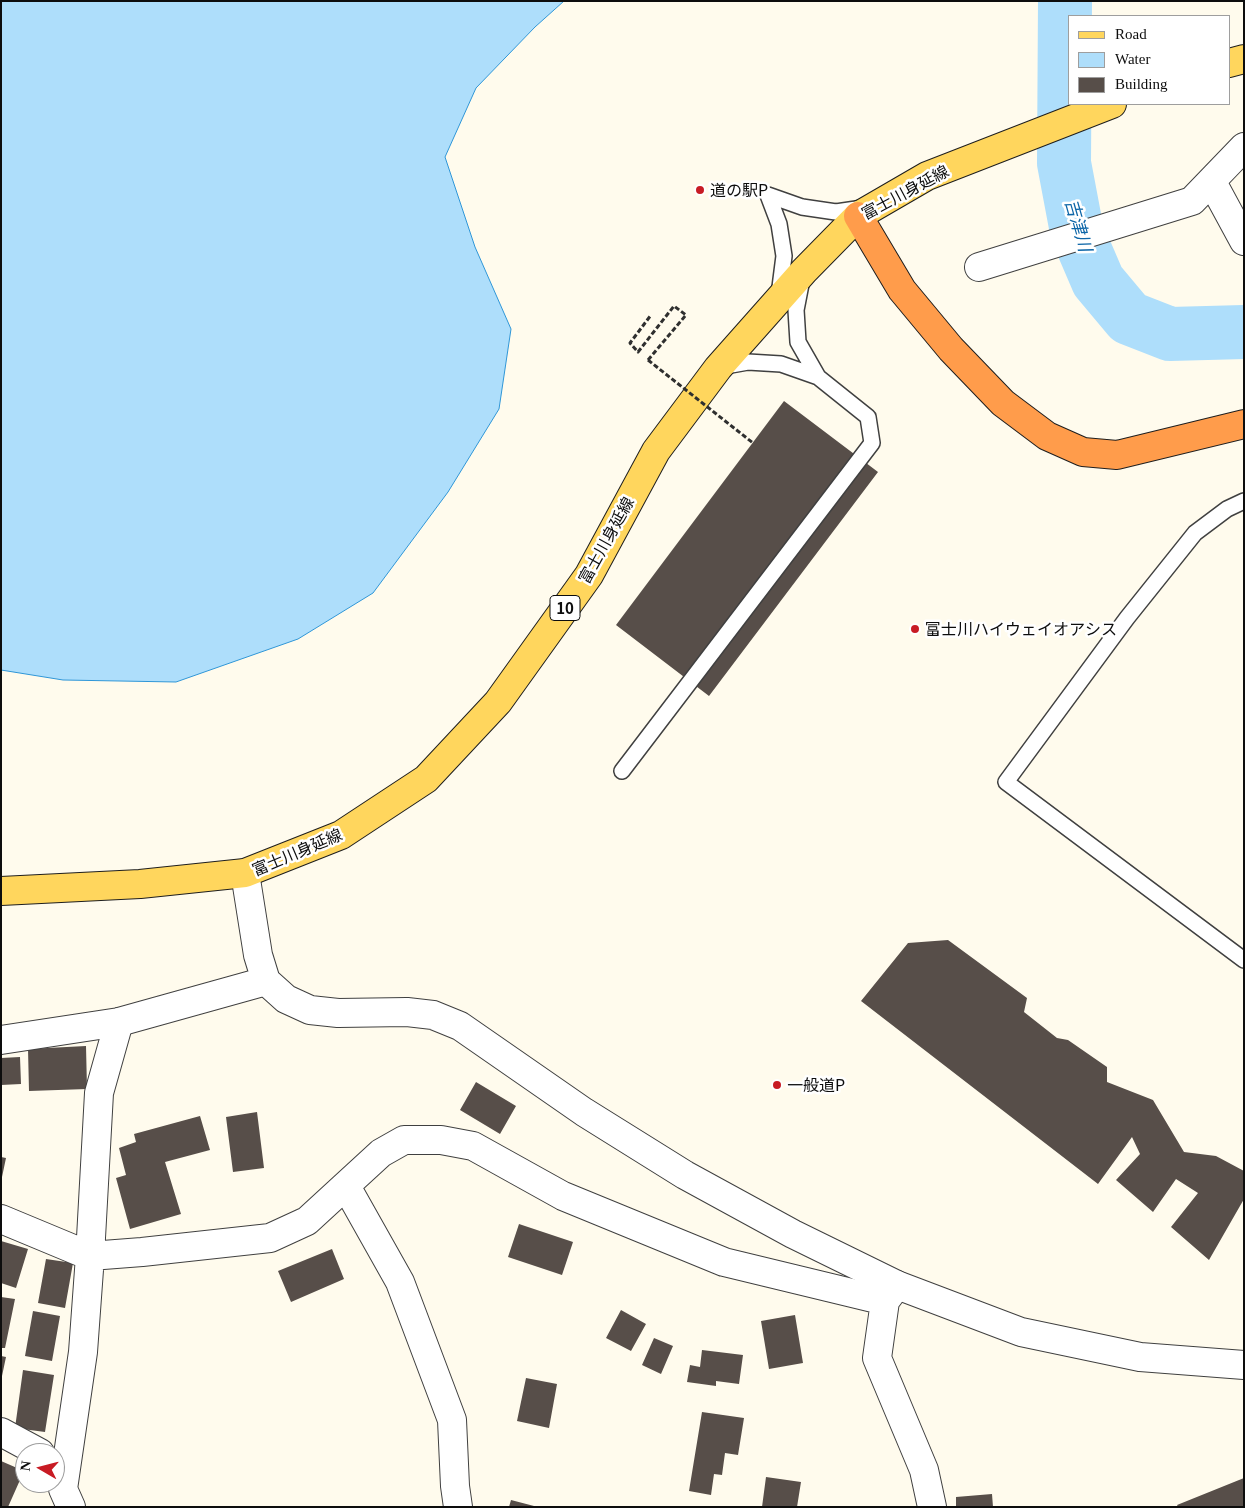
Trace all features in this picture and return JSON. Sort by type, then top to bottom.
[{"type":"highway","points":[[866,211],[902,290],[951,349],[1003,403],[1047,436],[1083,452],[1117,455],[1244,424]]},
{"type":"main road","points":[[1230,63],[1244,59]]},
{"type":"main road","name":"富士川身延線","points":[[1,891],[140,884],[245,873],[341,835],[426,779],[498,702],[588,575],[656,451],[718,368],[804,271],[866,211],[927,176],[1109,105]]},
{"type":"street","points":[[979,267],[1192,201],[1244,147]]},
{"type":"street","points":[[1212,182],[1244,241]]},
{"type":"street","points":[[245,873],[258,954],[266,981],[286,999],[310,1010],[338,1013],[407,1012],[433,1015],[460,1026],[584,1112],[685,1175],[793,1234],[891,1293]]},
{"type":"street","points":[[1,1040],[119,1022],[266,981]]},
{"type":"street","points":[[65,1444],[83,1352],[99,1093],[119,1022]]},
{"type":"street","points":[[1,1219],[90,1256],[270,1238],[307,1221],[381,1153],[404,1140],[441,1140],[473,1146],[563,1196],[724,1262],[891,1293],[1022,1332],[1140,1357],[1244,1365]]},
{"type":"street","points":[[346,1186],[400,1282],[452,1420],[455,1486],[458,1507]]},
{"type":"street","points":[[891,1293],[877,1358],[924,1470],[932,1507]]},
{"type":"street","points":[[1,1432],[21,1443]]},
{"type":"street","points":[[65,1490],[72,1507]]},
{"type":"lane","points":[[778,301],[784,256],[778,224],[768,195],[802,207],[836,212],[866,211]]},
{"type":"lane","points":[[804,271],[796,310],[798,342],[818,377]]},
{"type":"lane","points":[[622,770],[872,443],[868,417],[818,377],[781,364],[748,362],[718,368]]},
{"type":"lane","points":[[1244,501],[1227,509],[1195,533],[1127,618],[1006,782],[1244,960]]},
{"type":"path","points":[[651,315],[630,344],[638,352],[674,306],[686,315],[648,360],[753,443]]},
{"type":"water","points":[[1,1],[564,1],[535,27],[476,88],[445,157],[475,247],[511,329],[499,409],[448,492],[373,593],[298,639],[176,682],[63,680],[1,670]]},
{"type":"building","points":[[784,401],[878,472],[709,696],[616,625]]},
{"type":"building","points":[[948,940],[1027,998],[1024,1012],[1057,1038],[1068,1040],[1107,1067],[1107,1082],[1153,1100],[1184,1152],[1216,1156],[1244,1171],[1244,1199],[1209,1260],[1171,1227],[1198,1193],[1176,1179],[1153,1212],[1116,1180],[1140,1154],[1132,1137],[1098,1184],[861,1001],[908,943]]},
{"type":"building","points":[[86,1046],[87,1089],[29,1091],[28,1049]]},
{"type":"building","points":[[20,1057],[21,1084],[1,1085],[1,1058]]},
{"type":"building","points":[[476,1082],[516,1106],[500,1134],[460,1110]]},
{"type":"building","points":[[257,1112],[264,1168],[233,1172],[226,1117]]},
{"type":"building","points":[[200,1116],[210,1150],[165,1162],[181,1214],[130,1229],[116,1178],[126,1175],[119,1148],[136,1142],[134,1134]]},
{"type":"building","points":[[1,1157],[6,1158],[2,1177],[1,1177]]},
{"type":"building","points":[[519,1224],[573,1242],[562,1275],[508,1257]]},
{"type":"building","points":[[1,1241],[28,1249],[16,1288],[1,1283]]},
{"type":"building","points":[[332,1249],[344,1279],[291,1302],[278,1271]]},
{"type":"building","points":[[46,1259],[73,1263],[65,1308],[38,1303]]},
{"type":"building","points":[[1,1297],[15,1299],[5,1348],[1,1348]]},
{"type":"building","points":[[621,1310],[646,1324],[631,1351],[606,1338]]},
{"type":"building","points":[[33,1311],[60,1316],[52,1361],[25,1356]]},
{"type":"building","points":[[795,1315],[803,1363],[769,1369],[761,1321]]},
{"type":"building","points":[[654,1338],[673,1346],[661,1374],[642,1365]]},
{"type":"building","points":[[702,1350],[743,1355],[739,1384],[716,1381],[716,1386],[687,1382],[690,1365],[700,1367]]},
{"type":"building","points":[[1,1356],[6,1357],[2,1376],[1,1376]]},
{"type":"building","points":[[23,1370],[54,1375],[45,1432],[15,1428]]},
{"type":"building","points":[[526,1378],[557,1384],[549,1428],[517,1421]]},
{"type":"building","points":[[702,1412],[744,1418],[738,1455],[725,1453],[722,1475],[714,1474],[711,1495],[689,1491]]},
{"type":"building","points":[[1,1461],[15,1467],[15,1491],[8,1507],[1,1507]]},
{"type":"building","points":[[766,1477],[801,1482],[797,1507],[762,1507]]},
{"type":"building","points":[[1244,1478],[1244,1507],[1178,1507],[1177,1505]]},
{"type":"building","points":[[992,1494],[993,1507],[956,1507],[956,1497]]},
{"type":"building","points":[[511,1500],[534,1506],[534,1507],[509,1507]]},
{"type":"waterway","name":"吉津川","points":[[1065,1],[1064,163],[1077,232],[1098,281],[1129,318],[1170,334],[1244,332]]},
{"type":"place","name":"道の駅P","points":[[700,190]]},
{"type":"place","name":"富士川ハイウェイオアシス","points":[[915,629]]},
{"type":"place","name":"一般道P","points":[[777,1085]]}]
